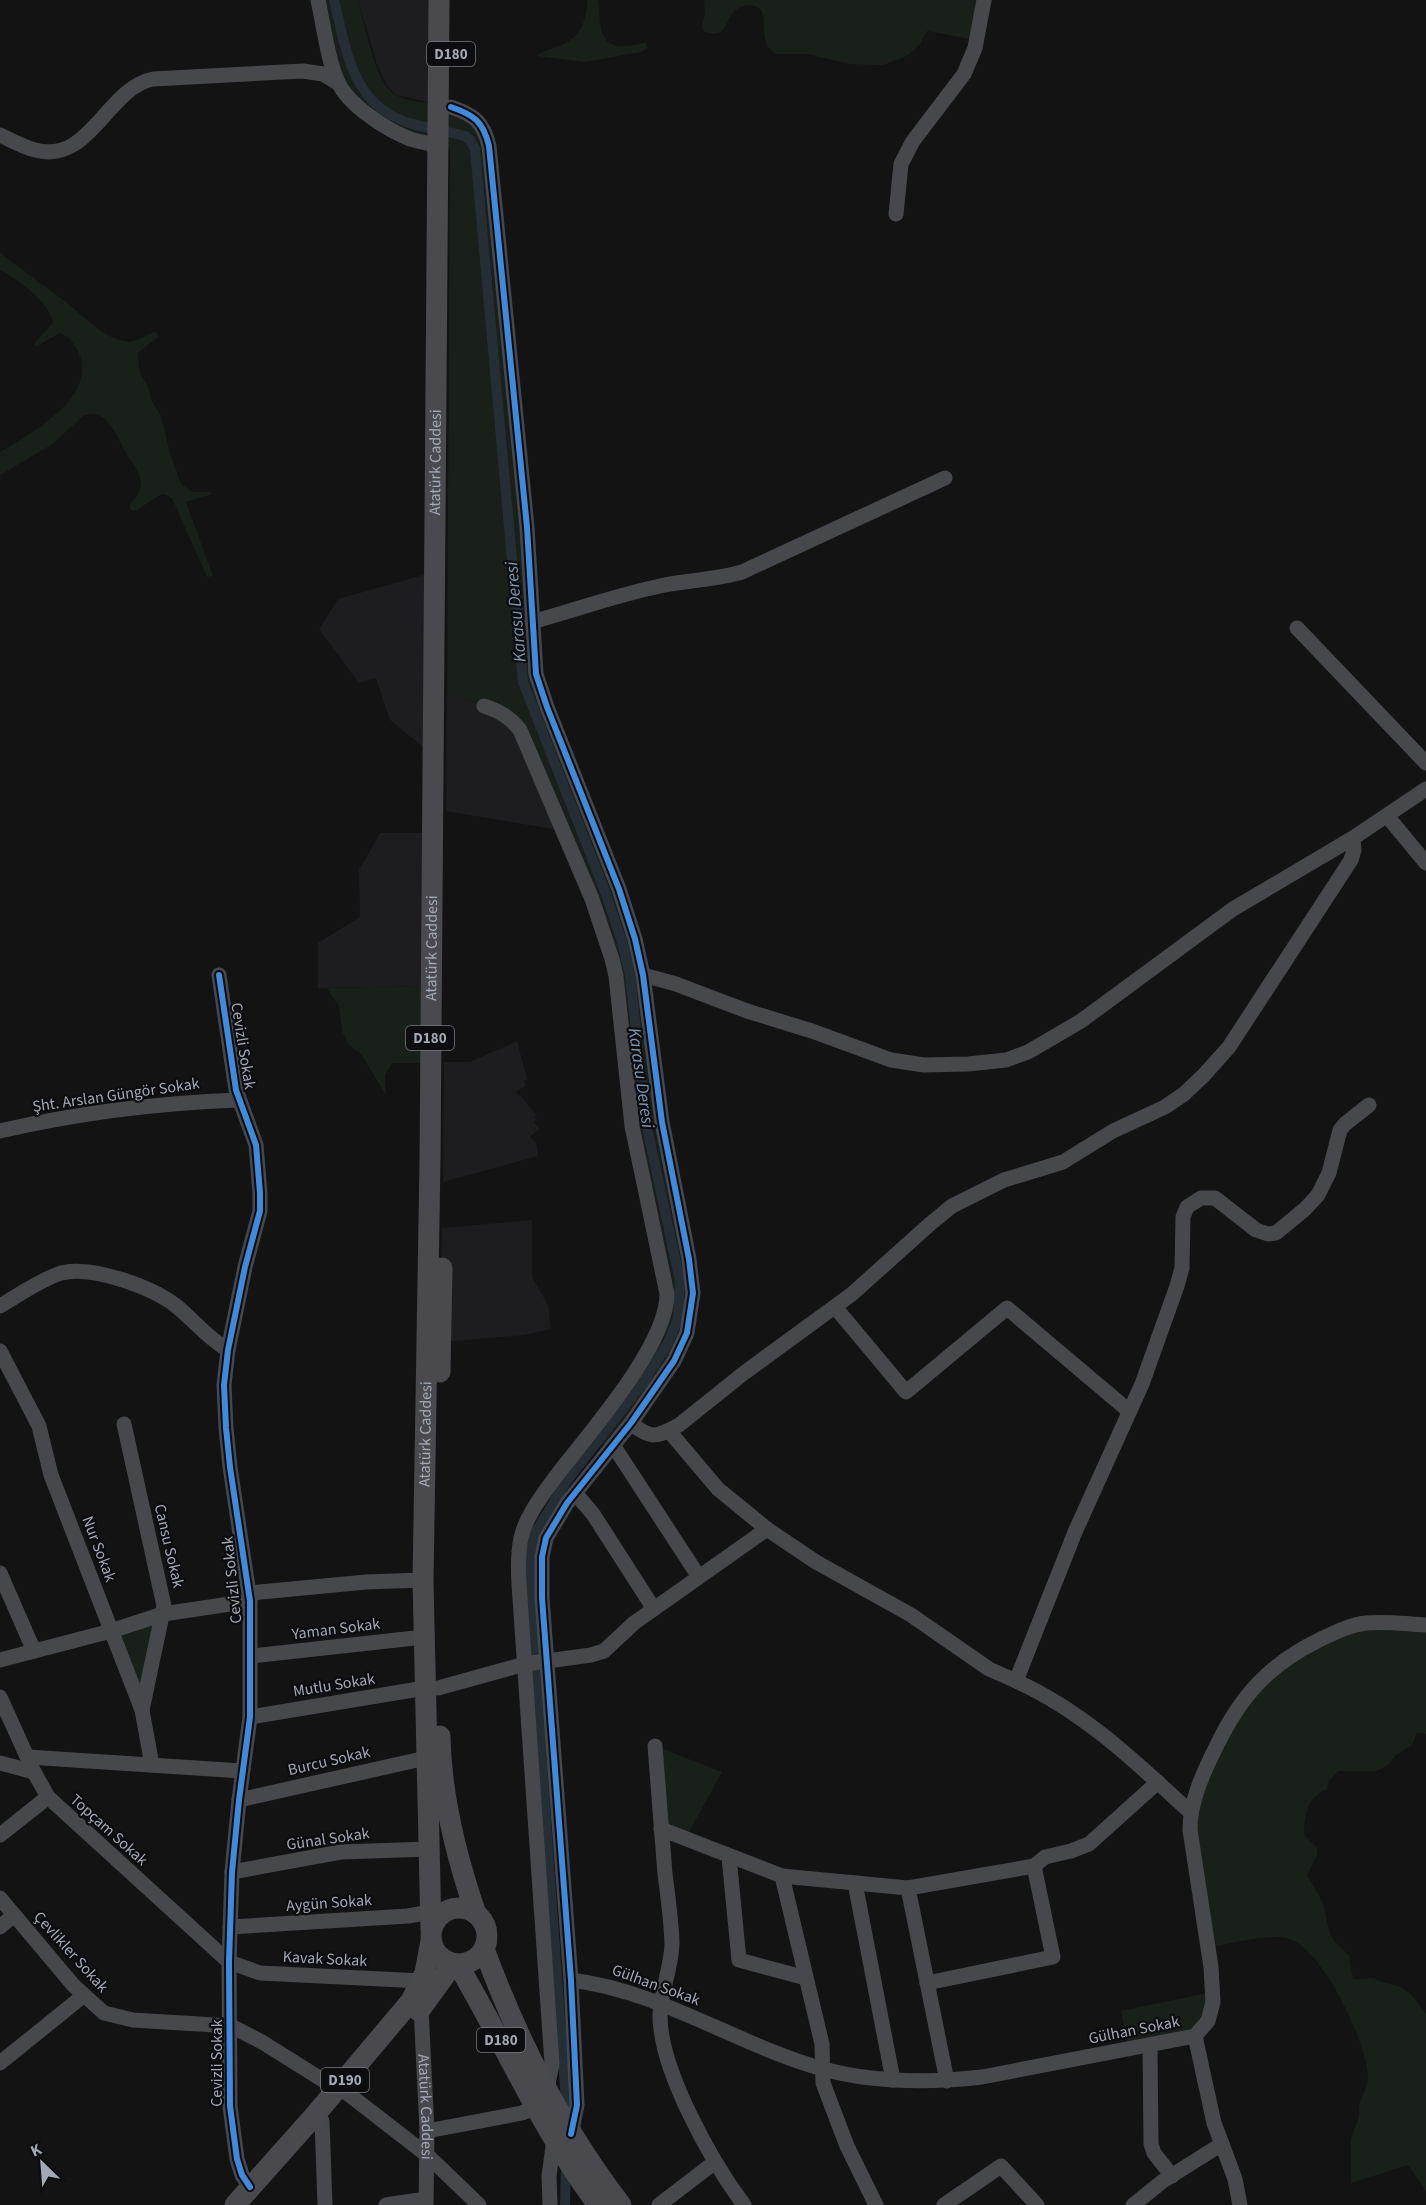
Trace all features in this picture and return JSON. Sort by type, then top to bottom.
[{"type":"highway","name":"Atatürk Caddesi","points":[[439,0],[445,106]]},
{"type":"highway","name":"Atatürk Caddesi","points":[[450,0],[444,147],[423,1580],[424,1636],[447,1805],[456,1849],[476,1914],[486,1929],[484,1949]]},
{"type":"highway","name":"Atatürk Caddesi","points":[[431,1928],[426,1758],[437,1579],[443,1159],[444,147]]},
{"type":"highway","points":[[476,1914],[465,1908],[448,1910],[435,1920],[431,1928],[438,1956],[455,1964],[474,1960],[484,1949]]},
{"type":"highway","name":"D190","points":[[241,2201],[322,2121],[342,2091],[411,2001],[422,1982],[428,1961],[431,1928]]},
{"type":"highway","name":"D180","points":[[484,1949],[544,2103]]},
{"type":"highway","name":"D180","points":[[455,1964],[569,2141],[621,2205]]},
{"type":"highway","name":"D190","points":[[241,2201],[421,2008],[455,1964]]},
{"type":"highway","name":"D180","points":[[569,2141],[576,2176],[598,2205]]},
{"type":"street","points":[[318,0],[338,83]]},
{"type":"street","points":[[896,214],[904,158],[964,74],[975,48],[984,0]]},
{"type":"street","points":[[0,135],[35,150],[53,151],[82,139],[131,88],[141,82],[153,79],[303,70],[322,74],[338,83],[354,102],[379,122],[410,138],[444,147]]},
{"type":"street","points":[[445,106],[466,112],[477,120],[486,134],[489,146],[527,527],[536,674],[626,906],[643,975],[662,1122],[689,1259],[693,1293],[688,1326],[681,1349],[631,1423],[575,1493],[546,1538],[542,1557],[541,1582],[571,1980],[577,2105],[569,2141],[549,2176],[550,2205]]},
{"type":"street","points":[[532,622],[638,590],[677,582],[718,579],[742,572],[945,478]]},
{"type":"street","points":[[1298,628],[1426,763]]},
{"type":"street","points":[[427,2131],[522,2113],[544,2103],[552,2064],[518,1570],[519,1552],[524,1528],[547,1488],[633,1374],[651,1346],[662,1323],[667,1304],[667,1294],[632,1126],[616,976],[599,916],[520,730],[507,716],[484,706]]},
{"type":"street","points":[[643,975],[676,984],[891,1060],[924,1065],[1006,1060],[1029,1052],[1081,1021],[1233,909],[1353,838],[1426,789]]},
{"type":"street","points":[[1387,816],[1426,863]]},
{"type":"street","points":[[631,1423],[645,1434],[669,1431],[852,1294],[952,1206],[1004,1180],[1049,1167],[1073,1156],[1113,1131],[1165,1107],[1195,1085],[1228,1047],[1351,860],[1354,850],[1353,838]]},
{"type":"street","name":"Cevizli Sokak","points":[[219,975],[238,1100],[256,1145],[259,1164],[260,1211],[244,1267],[228,1350],[224,1385],[226,1428],[250,1597],[250,1718],[232,1872],[229,1962],[230,2106],[232,2130],[242,2175],[241,2201]]},
{"type":"street","name":"Şht. Arslan Güngör Sokak","points":[[0,1131],[35,1123],[131,1108],[238,1100]]},
{"type":"street","points":[[1016,1681],[1075,1532],[1142,1384],[1180,1276],[1183,1217],[1187,1207],[1201,1198],[1215,1198],[1256,1230],[1268,1234],[1276,1233],[1318,1195],[1329,1173],[1341,1130],[1345,1124],[1369,1105]]},
{"type":"street","points":[[0,1306],[58,1274],[74,1272],[104,1276],[137,1284],[163,1297],[193,1321],[210,1340],[228,1350]]},
{"type":"street","points":[[835,1307],[906,1392],[1007,1308],[1130,1411]]},
{"type":"street","name":"Nur Sokak","points":[[0,1351],[39,1426],[51,1475],[142,1710],[152,1765]]},
{"type":"street","name":"Cansu Sokak","points":[[124,1424],[164,1606],[142,1710]]},
{"type":"street","points":[[669,1431],[718,1489],[767,1529],[816,1562],[903,1610],[989,1669],[1044,1694],[1081,1719],[1158,1782],[1190,1812]]},
{"type":"street","points":[[613,1445],[699,1577]]},
{"type":"street","points":[[575,1493],[593,1514],[654,1609]]},
{"type":"street","name":"Mutlu Sokak","points":[[250,1718],[432,1688],[525,1664],[591,1655],[604,1651],[634,1623],[767,1529]]},
{"type":"street","points":[[0,1573],[34,1651]]},
{"type":"street","points":[[0,1660],[111,1631],[163,1614],[250,1597],[366,1582],[423,1580]]},
{"type":"street","name":"Gülhan Sokak","points":[[571,1980],[618,1989],[661,2004],[823,2069],[893,2080],[947,2081],[982,2077],[1196,2036],[1208,2021],[1213,2002],[1211,1967],[1190,1830],[1190,1812],[1210,1757],[1235,1712],[1276,1665],[1308,1646],[1355,1625],[1384,1622],[1426,1625]]},
{"type":"street","name":"Yaman Sokak","points":[[251,1656],[424,1636]]},
{"type":"street","name":"Topçam Sokak","points":[[0,1697],[34,1773],[48,1797],[229,1962]]},
{"type":"street","points":[[655,1746],[672,1944],[660,2017],[668,2057],[689,2112],[715,2162],[744,2205]]},
{"type":"street","points":[[28,1757],[242,1771]]},
{"type":"street","name":"Burcu Sokak","points":[[239,1800],[426,1758]]},
{"type":"street","points":[[0,1763],[34,1773]]},
{"type":"street","points":[[661,1829],[782,1876],[908,1888],[1034,1866],[1045,1857],[1089,1844],[1158,1782]]},
{"type":"street","points":[[0,1835],[48,1797]]},
{"type":"street","name":"Günal Sokak","points":[[232,1872],[341,1852],[429,1849]]},
{"type":"street","points":[[729,1857],[739,1960],[806,1978]]},
{"type":"street","points":[[927,1983],[1053,1957],[1034,1866]]},
{"type":"street","points":[[782,1876],[822,2044],[824,2083],[827,2094],[876,2205]]},
{"type":"street","points":[[855,1883],[893,2080]]},
{"type":"street","points":[[908,1888],[947,2081]]},
{"type":"street","name":"Çevlikler Sokak","points":[[0,1898],[83,1996],[104,2013],[120,2018],[231,2026]]},
{"type":"street","points":[[0,1927],[14,1915]]},
{"type":"street","name":"Aygün Sokak","points":[[230,1927],[408,1916],[431,1928]]},
{"type":"street","name":"Kavak Sokak","points":[[229,1962],[260,1973],[422,1982]]},
{"type":"street","points":[[2,2058],[83,1996]]},
{"type":"street","name":"Atatürk Caddesi","points":[[421,2008],[427,2131],[426,2202]]},
{"type":"street","points":[[231,2026],[262,2042],[342,2091],[427,2155],[478,2205]]},
{"type":"street","points":[[1196,2036],[1214,2124],[1234,2179],[1240,2205]]},
{"type":"street","points":[[1150,2046],[1151,2144],[1154,2152],[1172,2176]]},
{"type":"street","points":[[322,2121],[325,2205]]},
{"type":"street","points":[[1133,2205],[1172,2176],[1222,2144]]},
{"type":"street","points":[[659,2205],[715,2162]]},
{"type":"street","points":[[944,2205],[1001,2166],[1037,2205]]},
{"type":"street","points":[[386,2205],[426,2202]]},
{"type":"shaded area","points":[[318,0],[358,0],[376,64],[387,87],[394,94],[406,99],[452,108],[481,124],[534,653],[619,889],[689,1259],[687,1333],[609,1450],[589,1432],[664,1315],[632,1126],[616,976],[524,738],[501,712],[459,696],[447,696],[450,149],[410,138],[345,92]]},
{"type":"shaded area","points":[[358,0],[439,0],[439,105],[396,95],[387,86],[377,65]]},
{"type":"shaded area","points":[[587,0],[598,0],[601,27],[610,43],[617,46],[628,46],[646,43],[648,48],[641,52],[584,62],[537,56],[566,43],[577,34],[586,15]]},
{"type":"shaded area","points":[[704,0],[984,0],[976,40],[927,31],[920,44],[907,56],[883,65],[850,64],[808,54],[776,54],[766,43],[763,16],[758,7],[754,6],[737,9],[720,32],[705,32],[702,27],[705,14]]},
{"type":"shaded area","points":[[0,253],[107,334],[128,342],[154,332],[157,333],[158,337],[139,352],[140,373],[149,389],[151,400],[161,416],[170,453],[181,484],[193,492],[212,494],[186,502],[213,576],[207,577],[172,498],[164,494],[160,495],[137,510],[130,509],[130,504],[140,490],[139,475],[110,424],[98,415],[83,416],[51,445],[0,475],[0,452],[27,436],[57,413],[78,386],[82,371],[77,348],[64,335],[60,333],[35,347],[35,342],[53,323],[51,316],[32,292],[0,270]]},
{"type":"shaded area","points":[[434,572],[433,755],[390,720],[376,678],[359,683],[319,629],[338,599]]},
{"type":"shaded area","points":[[447,696],[459,696],[501,712],[513,720],[564,831],[446,811]]},
{"type":"shaded area","points":[[380,833],[432,833],[431,986],[318,988],[318,943],[360,917],[359,870]]},
{"type":"shaded area","points":[[431,986],[430,1063],[392,1063],[385,1075],[386,1095],[361,1054],[348,1044],[342,1031],[339,1006],[327,988]]},
{"type":"shaded area","points":[[517,1041],[527,1079],[524,1080],[526,1086],[516,1091],[536,1114],[537,1120],[534,1122],[539,1129],[530,1137],[536,1143],[538,1156],[443,1182],[444,1062],[470,1062]]},
{"type":"shaded area","points":[[532,1220],[532,1277],[548,1305],[551,1329],[525,1335],[440,1342],[442,1228]]},
{"type":"shaded area","points":[[163,1614],[142,1710],[111,1631]]},
{"type":"shaded area","points":[[1426,1625],[1426,1734],[1417,1733],[1412,1745],[1377,1771],[1338,1771],[1329,1781],[1327,1789],[1315,1796],[1311,1802],[1306,1814],[1304,1835],[1317,1848],[1317,1855],[1307,1875],[1323,1903],[1329,1931],[1334,1941],[1349,1956],[1353,1979],[1372,1978],[1400,1987],[1413,1997],[1426,2014],[1426,2191],[1408,2165],[1351,2183],[1351,2141],[1360,2102],[1368,2080],[1361,2044],[1352,2022],[1328,1977],[1314,1958],[1300,1945],[1286,1938],[1269,1937],[1208,1947],[1190,1830],[1203,1775],[1249,1693],[1344,1629]]},
{"type":"shaded area","points":[[655,1746],[722,1772],[685,1839],[661,1829]]},
{"type":"shaded area","points":[[1212,1992],[1202,2030],[1129,2050],[1121,2011]]},
{"type":"waterway","name":"Karasu Deresi","points":[[334,0],[354,72],[362,88],[373,102],[406,122],[465,136],[475,149],[523,682],[606,894],[622,942],[630,975],[646,1123],[680,1281],[678,1319],[668,1343],[643,1383],[566,1482],[535,1533],[530,1554],[530,1599],[567,2115]]},
{"type":"waterway","name":"Karasu Deresi","points":[[565,2205],[566,2163]]},
{"type":"cycle path","points":[[451,107],[476,120],[484,130],[489,146],[527,527],[536,674],[619,889],[635,939],[643,975],[662,1122],[689,1259],[693,1293],[687,1333],[674,1361],[631,1423],[567,1503],[546,1538],[542,1557],[542,1598],[571,1980],[577,2105],[571,2134]]},
{"type":"cycle path","points":[[219,975],[236,1090],[256,1145],[260,1193],[260,1211],[245,1267],[228,1350],[224,1385],[230,1467],[250,1601],[250,1717],[232,1872],[229,1962],[230,2106],[237,2159],[242,2175],[250,2187]]}]
